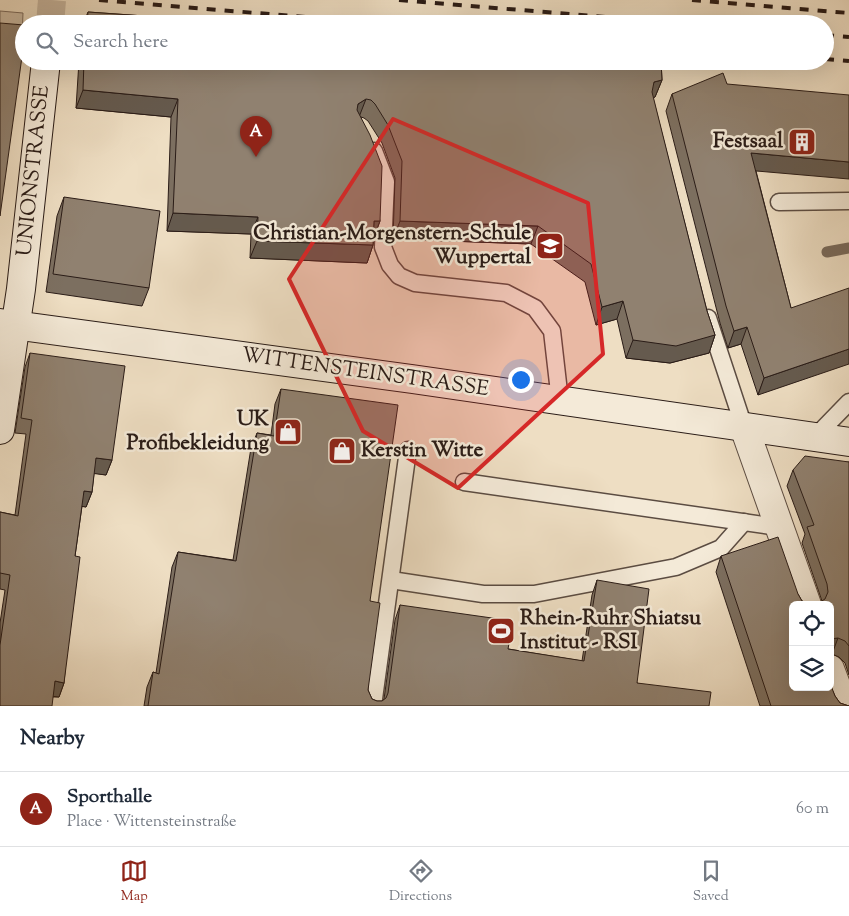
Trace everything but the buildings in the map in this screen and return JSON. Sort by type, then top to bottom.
[{"type":"street","name":"UNIONSTRASSE","points":[[0,430],[8,324],[45,70]]},
{"type":"street","name":"WITTENSTEINSTRASSE","points":[[8,324],[412,379],[849,442]]},
{"type":"street","points":[[744,427],[806,601]]},
{"type":"street","points":[[834,680],[844,706]]},
{"type":"lane","points":[[365,134],[373,148],[386,182],[384,247],[390,265],[399,276],[416,283],[506,293],[535,308],[552,331],[560,401]]},
{"type":"lane","points":[[780,202],[849,201]]},
{"type":"lane","points":[[706,307],[744,427]]},
{"type":"lane","points":[[816,437],[849,402]]},
{"type":"lane","points":[[373,706],[408,450]]},
{"type":"lane","points":[[464,482],[778,527]]},
{"type":"lane","points":[[391,580],[483,594],[534,594],[676,567],[721,548],[744,522]]},
{"type":"highlighted area","points":[[393,119],[588,203],[603,354],[458,488],[363,431],[289,279]]},
{"type":"shaded area","points":[[0,11],[23,13],[23,15],[15,15],[15,36],[0,34]]},
{"type":"waterway","points":[[827,252],[849,248]]},
{"type":"tunnel","points":[[51,15],[52,0]]},
{"type":"railway","points":[[99,0],[280,15]]},
{"type":"railway","points":[[399,0],[581,15]]},
{"type":"railway","points":[[692,0],[849,13]]},
{"type":"railway","points":[[834,36],[849,37]]},
{"type":"railway","points":[[834,60],[849,61]]},
{"type":"place","name":"Festsaal","points":[[802,142]]},
{"type":"place","name":"Sporthalle","points":[[256,157]]},
{"type":"place","name":"Christian-Morgenstern-Schule Wuppertal","points":[[550,246]]},
{"type":"place","name":"UK Profibekleidung","points":[[288,432]]},
{"type":"place","name":"Kerstin Witte","points":[[342,451]]},
{"type":"place","name":"Rhein-Ruhr Shiatsu Institut - RSI","points":[[501,631]]}]
